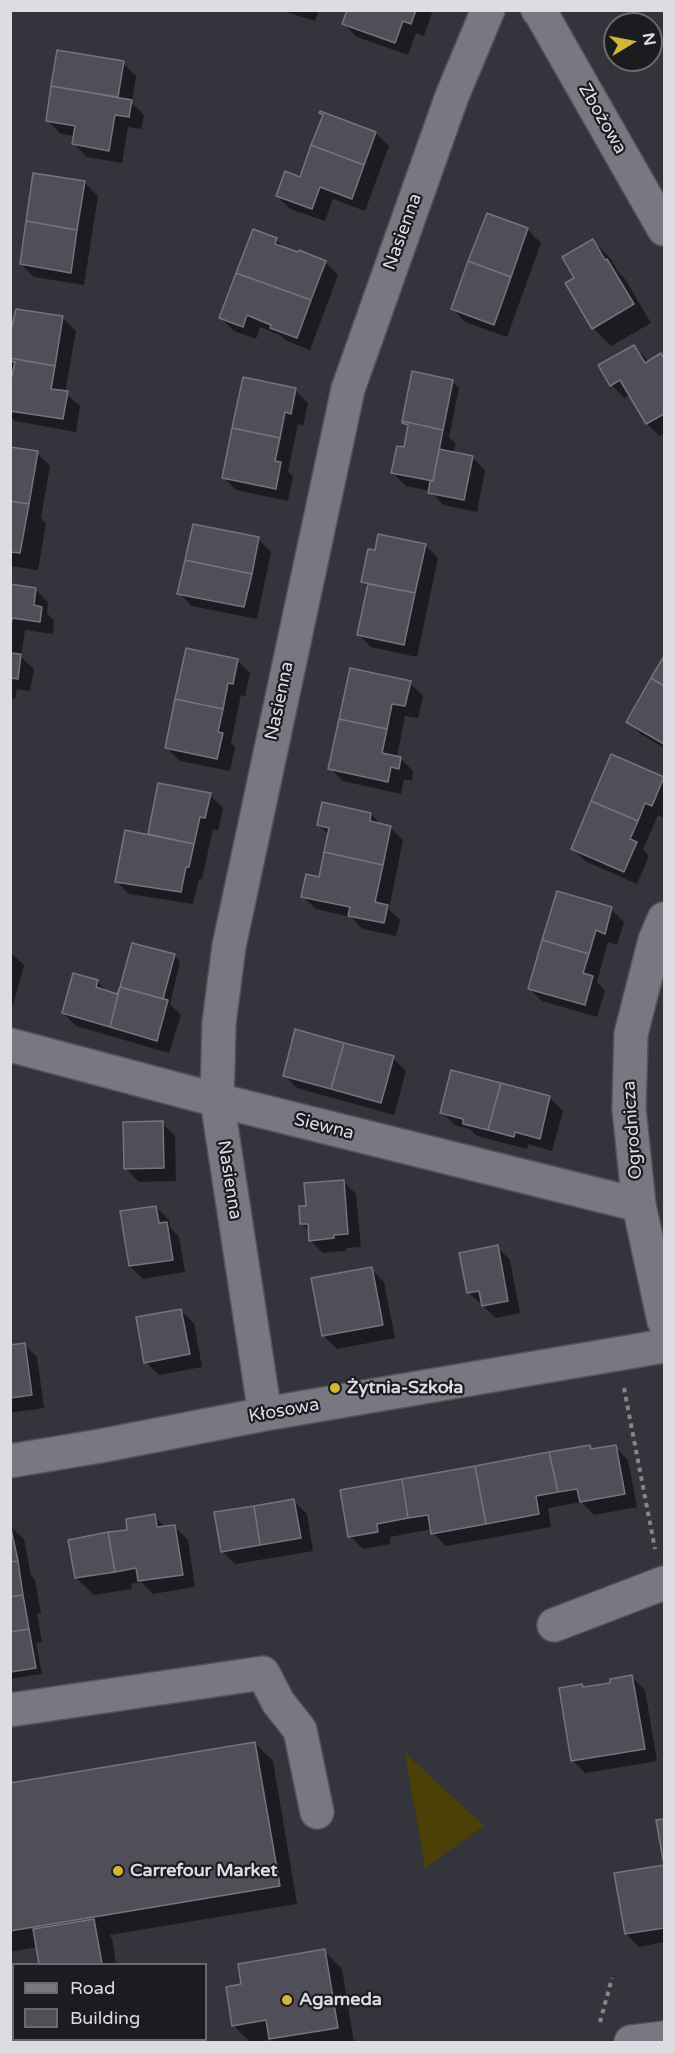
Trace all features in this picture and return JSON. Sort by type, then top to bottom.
[{"type":"street","name":"Nasienna","points":[[265,1414],[217,1100],[219,1023],[229,946],[348,389],[452,96],[488,10]]},
{"type":"street","name":"Zbożowa","points":[[538,10],[664,229]]},
{"type":"street","name":"Ogrodnicza","points":[[661,934],[631,1034],[629,1108],[639,1205],[664,1321]]},
{"type":"street","name":"Siewna","points":[[10,1045],[217,1100],[639,1205]]},
{"type":"street","name":"Kłosowa","points":[[10,1461],[265,1414],[664,1346]]},
{"type":"street","points":[[554,1625],[663,1583]]},
{"type":"street","points":[[10,1710],[263,1672],[278,1701],[300,1730],[317,1812]]},
{"type":"street","points":[[632,2043],[664,2038]]},
{"type":"path","points":[[618,1355],[663,1583]]},
{"type":"path","points":[[597,2032],[612,1978]]},
{"type":"shaded area","points":[[405,1753],[484,1826],[425,1868]]},
{"type":"building","points":[[347,10],[416,10],[411,24],[403,21],[395,43],[342,24]]},
{"type":"building","points":[[57,50],[124,61],[118,97],[51,86]]},
{"type":"building","points":[[51,86],[132,100],[129,117],[115,115],[109,151],[72,144],[75,126],[46,121]]},
{"type":"building","points":[[320,111],[376,132],[364,165],[311,145],[323,115],[319,113]]},
{"type":"building","points":[[311,145],[364,165],[352,199],[320,187],[312,209],[276,196],[285,171],[300,177]]},
{"type":"building","points":[[33,173],[85,181],[77,230],[26,221]]},
{"type":"building","points":[[487,213],[528,228],[511,277],[468,261]]},
{"type":"building","points":[[26,221],[77,230],[71,273],[20,264]]},
{"type":"building","points":[[253,229],[277,238],[275,244],[298,252],[299,250],[326,261],[311,300],[236,273]]},
{"type":"building","points":[[593,239],[634,304],[592,329],[565,283],[574,278],[562,257]]},
{"type":"building","points":[[468,261],[511,277],[494,325],[451,309]]},
{"type":"building","points":[[236,273],[311,300],[297,338],[270,328],[271,325],[247,315],[243,327],[219,318]]},
{"type":"building","points":[[16,309],[63,316],[55,366],[10,358],[10,334]]},
{"type":"building","points":[[634,345],[645,363],[661,353],[664,359],[664,414],[646,424],[620,380],[610,386],[598,365]]},
{"type":"building","points":[[10,358],[55,366],[51,389],[68,391],[63,419],[10,411],[10,384],[15,362],[10,362]]},
{"type":"building","points":[[412,371],[453,380],[443,430],[402,421]]},
{"type":"building","points":[[243,377],[296,388],[291,414],[285,412],[280,438],[232,428]]},
{"type":"building","points":[[402,421],[443,430],[433,481],[391,473],[397,446],[404,447],[408,425]]},
{"type":"building","points":[[232,428],[280,438],[275,461],[281,462],[276,489],[222,478]]},
{"type":"building","points":[[10,447],[38,451],[29,504],[10,501]]},
{"type":"building","points":[[439,449],[473,456],[464,500],[428,493],[430,481],[433,481]]},
{"type":"building","points":[[10,501],[29,504],[20,553],[10,552]]},
{"type":"building","points":[[193,524],[259,537],[252,574],[185,560]]},
{"type":"building","points":[[378,534],[426,544],[415,593],[361,582],[368,549],[375,550]]},
{"type":"building","points":[[185,560],[252,574],[244,607],[177,594]]},
{"type":"building","points":[[10,584],[36,588],[34,605],[42,607],[40,622],[12,618],[10,633]]},
{"type":"building","points":[[368,584],[415,593],[404,645],[357,635]]},
{"type":"building","points":[[186,648],[238,659],[233,684],[228,683],[223,709],[175,699]]},
{"type":"building","points":[[10,653],[21,654],[18,679],[10,678]]},
{"type":"building","points":[[664,656],[664,686],[651,678]]},
{"type":"building","points":[[350,668],[411,681],[405,706],[392,704],[387,729],[339,719]]},
{"type":"building","points":[[651,678],[664,686],[664,744],[626,722]]},
{"type":"building","points":[[175,699],[223,709],[218,732],[223,733],[217,759],[165,748]]},
{"type":"building","points":[[339,719],[387,729],[382,753],[401,757],[399,769],[391,767],[388,782],[328,769]]},
{"type":"building","points":[[611,754],[664,777],[652,806],[645,803],[638,821],[591,801]]},
{"type":"building","points":[[158,783],[211,793],[205,818],[200,817],[194,844],[148,834]]},
{"type":"building","points":[[591,801],[638,821],[630,839],[637,842],[624,872],[571,849]]},
{"type":"building","points":[[322,802],[371,813],[370,821],[391,826],[383,865],[324,852],[329,828],[317,825]]},
{"type":"building","points":[[125,830],[194,844],[181,892],[115,882]]},
{"type":"building","points":[[324,852],[383,865],[375,902],[388,905],[384,923],[348,916],[350,907],[301,897],[306,874],[319,877]]},
{"type":"building","points":[[557,891],[612,907],[605,934],[596,930],[589,954],[542,940]]},
{"type":"building","points":[[542,940],[589,954],[583,973],[593,976],[585,1005],[528,989]]},
{"type":"building","points":[[132,943],[175,954],[163,999],[120,987]]},
{"type":"building","points":[[73,973],[98,980],[96,987],[117,994],[120,987],[110,1027],[62,1013]]},
{"type":"building","points":[[120,987],[168,1000],[157,1041],[110,1027]]},
{"type":"building","points":[[295,1029],[344,1043],[331,1089],[283,1076]]},
{"type":"building","points":[[344,1043],[394,1056],[381,1103],[331,1089]]},
{"type":"building","points":[[451,1070],[501,1083],[488,1130],[463,1124],[463,1119],[440,1113]]},
{"type":"building","points":[[501,1083],[550,1096],[540,1139],[515,1132],[514,1137],[488,1130]]},
{"type":"building","points":[[163,1121],[164,1168],[124,1169],[123,1122]]},
{"type":"building","points":[[344,1180],[348,1234],[309,1241],[308,1224],[300,1224],[299,1206],[306,1206],[304,1183]]},
{"type":"building","points":[[156,1206],[159,1223],[167,1222],[173,1260],[129,1266],[120,1211]]},
{"type":"building","points":[[498,1245],[508,1301],[482,1306],[479,1291],[467,1293],[459,1253]]},
{"type":"building","points":[[372,1267],[383,1325],[322,1336],[311,1278]]},
{"type":"building","points":[[181,1309],[190,1354],[144,1363],[136,1317]]},
{"type":"building","points":[[25,1343],[32,1395],[10,1398],[10,1345]]},
{"type":"building","points":[[590,1445],[591,1449],[616,1445],[625,1494],[580,1502],[577,1489],[558,1492],[549,1452]]},
{"type":"building","points":[[549,1452],[558,1492],[536,1496],[539,1514],[486,1524],[475,1466]]},
{"type":"building","points":[[475,1466],[486,1524],[431,1534],[428,1515],[408,1518],[402,1479]]},
{"type":"building","points":[[402,1479],[408,1518],[377,1524],[378,1532],[348,1537],[340,1490]]},
{"type":"building","points":[[294,1499],[301,1538],[260,1545],[254,1506]]},
{"type":"building","points":[[254,1506],[260,1545],[221,1552],[214,1512]]},
{"type":"building","points":[[155,1514],[157,1527],[175,1525],[183,1575],[138,1581],[136,1568],[115,1572],[108,1532],[127,1530],[126,1519]]},
{"type":"building","points":[[10,1524],[18,1561],[10,1562]]},
{"type":"building","points":[[108,1532],[115,1572],[75,1578],[68,1540]]},
{"type":"building","points":[[18,1561],[23,1595],[10,1597],[10,1562]]},
{"type":"building","points":[[23,1595],[29,1629],[10,1632],[10,1597]]},
{"type":"building","points":[[29,1629],[36,1668],[10,1672],[10,1632]]},
{"type":"building","points":[[632,1675],[645,1749],[571,1761],[559,1688],[610,1683],[610,1679]]},
{"type":"building","points":[[255,1742],[280,1886],[10,1931],[10,1783]]},
{"type":"building","points":[[664,1819],[664,1865],[656,1820]]},
{"type":"building","points":[[664,1865],[664,1928],[625,1934],[614,1873]]},
{"type":"building","points":[[94,1919],[102,1963],[39,1963],[33,1929]]},
{"type":"building","points":[[325,1949],[338,2028],[269,2039],[266,2020],[232,2026],[226,1987],[241,1984],[238,1964]]},
{"type":"building","points":[[10,1977],[12,1977],[12,2021],[10,2021]]},
{"type":"building","points":[[10,2021],[12,2021],[12,2041],[36,2041],[36,2042],[10,2042]]},
{"type":"building","points":[[52,2041],[116,2041],[116,2042]]},
{"type":"place","name":"Żytnia-Szkoła","points":[[335,1388]]},
{"type":"place","name":"Carrefour Market","points":[[118,1871]]},
{"type":"place","name":"Agameda","points":[[287,2000]]}]
